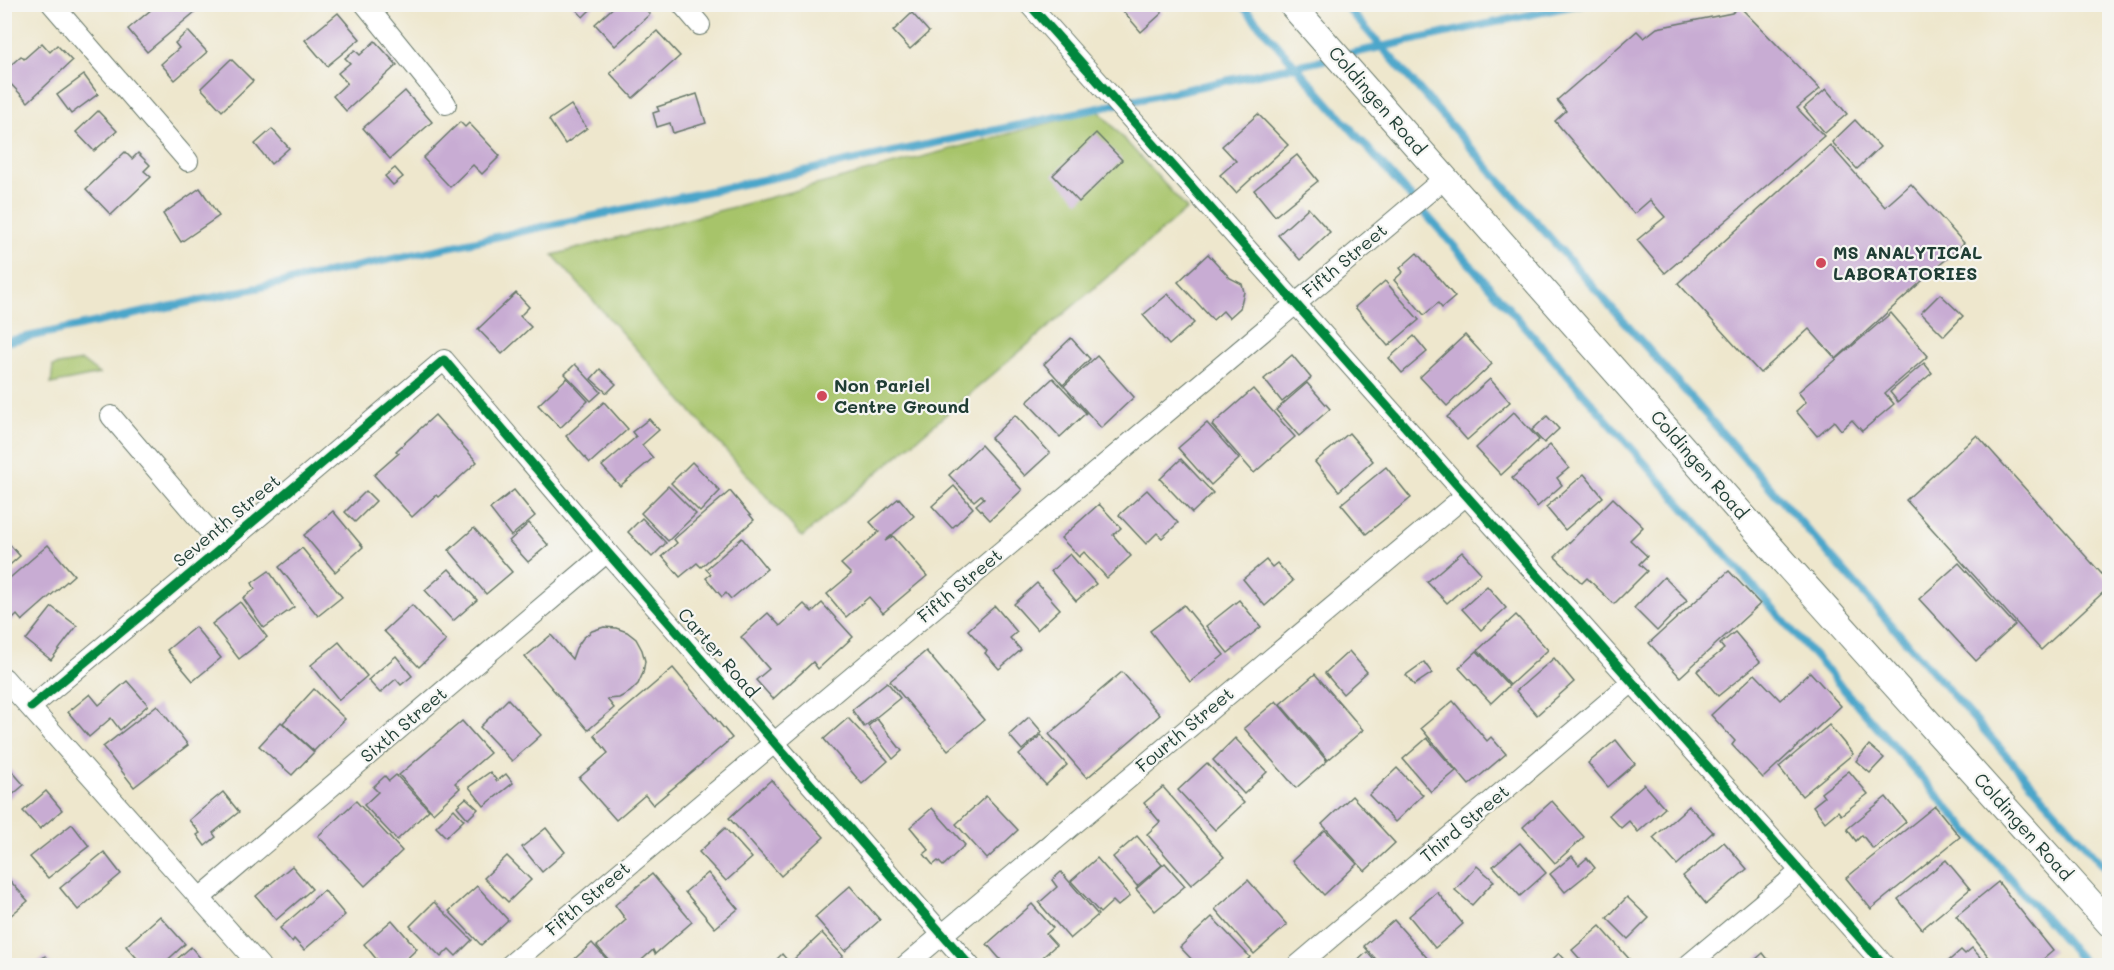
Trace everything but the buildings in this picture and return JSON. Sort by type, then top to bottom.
[{"type":"street","points":[[52,4],[188,161]]},
{"type":"street","points":[[365,4],[446,104]]},
{"type":"street","points":[[682,4],[700,25]]},
{"type":"street","points":[[1029,4],[1885,966]]},
{"type":"street","name":"Coldingen Road","points":[[1291,4],[1436,185],[1784,562],[2109,924]]},
{"type":"street","name":"Fifth Street","points":[[509,966],[1436,185]]},
{"type":"street","name":"Carter Road","points":[[444,360],[607,552],[970,966]]},
{"type":"street","name":"Seventh Street","points":[[31,706],[444,360]]},
{"type":"street","points":[[111,416],[223,547]]},
{"type":"street","name":"Fourth Street","points":[[905,966],[1466,495]]},
{"type":"street","name":"Sixth Street","points":[[200,898],[607,552]]},
{"type":"street","points":[[4,678],[260,966]]},
{"type":"street","name":"Third Street","points":[[1298,966],[1632,682]]},
{"type":"street","points":[[1687,966],[1800,871]]},
{"type":"green space","name":"Non Pariel Centre Ground","points":[[1098,110],[1187,209],[802,537],[553,255]]},
{"type":"green space","points":[[82,361],[99,374],[51,384],[53,366]]},
{"type":"waterway","points":[[1241,4],[2087,966]]},
{"type":"waterway","points":[[1344,4],[2110,873]]},
{"type":"waterway","points":[[1344,55],[1580,4]]},
{"type":"waterway","points":[[4,342],[1333,58]]},
{"type":"cycle path","points":[[1029,4],[1885,966]]},
{"type":"cycle path","points":[[31,707],[444,360],[607,552],[970,966]]},
{"type":"place","name":"MS ANALYTICAL LABORATORIES","points":[[1821,263]]},
{"type":"place","name":"Non Pariel Centre Ground","points":[[822,396]]}]
